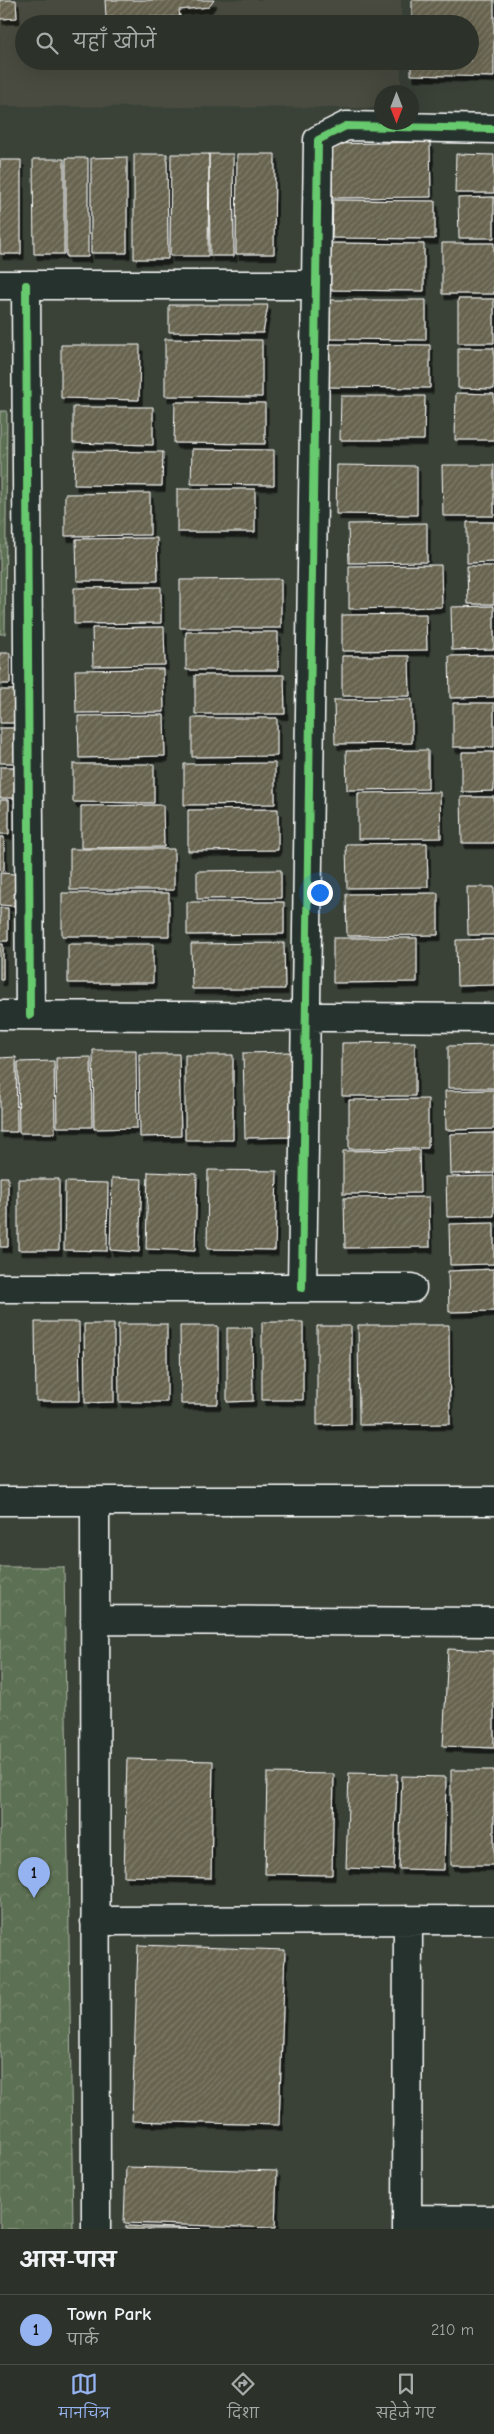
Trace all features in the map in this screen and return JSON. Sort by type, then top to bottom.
[{"type":"street","points":[[302,1288],[318,140],[346,126],[494,129]]},
{"type":"street","points":[[30,1015],[13,284],[316,284]]},
{"type":"street","points":[[0,1015],[494,1018]]},
{"type":"street","points":[[0,1288],[412,1288]]},
{"type":"street","points":[[0,1501],[494,1501]]},
{"type":"street","points":[[95,1501],[96,2229]]},
{"type":"street","points":[[95,1620],[494,1622]]},
{"type":"street","points":[[408,1920],[407,2224],[494,2220]]},
{"type":"street","points":[[95,1921],[494,1920]]},
{"type":"shaded area","points":[[0,0],[401,0],[401,15],[15,15],[15,70],[401,70],[401,85],[374,85],[374,108],[0,106]]},
{"type":"green space","points":[[0,411],[7,411],[5,634],[0,634]]},
{"type":"green space","points":[[0,1567],[64,1567],[73,2229],[0,2229]]},
{"type":"building","points":[[0,0],[16,0],[17,15],[15,15],[15,18],[0,19]]},
{"type":"building","points":[[105,0],[214,0],[209,7],[179,10],[180,15],[106,15]]},
{"type":"building","points":[[412,0],[494,0],[494,77],[411,75],[411,70],[479,70],[479,15],[412,15]]},
{"type":"building","points":[[430,142],[431,197],[332,198],[332,144]]},
{"type":"building","points":[[134,154],[167,154],[168,259],[134,259]]},
{"type":"building","points":[[171,154],[209,154],[208,256],[170,256]]},
{"type":"building","points":[[209,154],[233,154],[234,256],[210,256]]},
{"type":"building","points":[[237,154],[275,154],[274,254],[236,254]]},
{"type":"building","points":[[456,154],[494,155],[494,193],[455,193]]},
{"type":"building","points":[[127,157],[127,253],[91,253],[91,158]]},
{"type":"building","points":[[66,158],[88,158],[88,257],[66,257]]},
{"type":"building","points":[[33,159],[64,159],[64,254],[34,254]]},
{"type":"building","points":[[0,160],[21,160],[21,254],[0,254]]},
{"type":"building","points":[[494,197],[494,238],[459,238],[458,198]]},
{"type":"building","points":[[333,200],[435,201],[435,239],[332,238]]},
{"type":"building","points":[[325,243],[424,244],[424,291],[325,290]]},
{"type":"building","points":[[442,243],[494,243],[494,294],[442,294]]},
{"type":"building","points":[[458,299],[494,299],[494,343],[458,343]]},
{"type":"building","points":[[329,300],[426,300],[426,340],[328,339]]},
{"type":"building","points":[[169,305],[268,305],[263,333],[169,332]]},
{"type":"building","points":[[165,339],[262,340],[262,397],[165,396]]},
{"type":"building","points":[[325,344],[430,345],[430,388],[325,387]]},
{"type":"building","points":[[61,345],[140,345],[139,400],[61,398]]},
{"type":"building","points":[[458,348],[494,348],[494,389],[458,388]]},
{"type":"building","points":[[456,393],[494,394],[494,440],[455,440]]},
{"type":"building","points":[[341,396],[425,396],[424,440],[340,440]]},
{"type":"building","points":[[175,402],[265,403],[265,444],[174,443]]},
{"type":"building","points":[[73,407],[153,407],[153,445],[73,443]]},
{"type":"building","points":[[192,449],[274,450],[274,485],[191,484]]},
{"type":"building","points":[[75,451],[163,452],[162,486],[74,485]]},
{"type":"building","points":[[337,465],[417,466],[417,515],[336,514]]},
{"type":"building","points":[[442,465],[494,465],[494,516],[443,516]]},
{"type":"building","points":[[177,489],[255,489],[255,532],[177,532]]},
{"type":"building","points":[[150,493],[150,535],[65,536],[65,494]]},
{"type":"building","points":[[467,522],[494,522],[494,562],[467,563]]},
{"type":"building","points":[[427,523],[427,562],[349,563],[348,524]]},
{"type":"building","points":[[157,538],[158,581],[77,581],[76,539]]},
{"type":"building","points":[[441,565],[442,607],[349,609],[349,566]]},
{"type":"building","points":[[467,566],[494,566],[494,604],[468,604]]},
{"type":"building","points":[[281,579],[281,628],[180,628],[180,580]]},
{"type":"building","points":[[161,587],[161,623],[74,624],[74,588]]},
{"type":"building","points":[[494,606],[494,649],[452,650],[451,607]]},
{"type":"building","points":[[426,614],[427,650],[342,651],[342,615]]},
{"type":"building","points":[[164,627],[165,665],[93,666],[92,628]]},
{"type":"building","points":[[186,632],[278,632],[278,670],[186,670]]},
{"type":"building","points":[[0,653],[10,653],[10,684],[0,684]]},
{"type":"building","points":[[494,655],[494,697],[450,698],[449,656]]},
{"type":"building","points":[[342,656],[409,656],[410,696],[342,696]]},
{"type":"building","points":[[163,669],[164,712],[76,713],[75,670]]},
{"type":"building","points":[[195,675],[284,675],[285,714],[195,714]]},
{"type":"building","points":[[0,690],[19,690],[19,723],[0,723]]},
{"type":"building","points":[[412,699],[412,743],[335,744],[334,700]]},
{"type":"building","points":[[453,703],[494,703],[494,747],[453,747]]},
{"type":"building","points":[[164,715],[165,756],[79,758],[78,716]]},
{"type":"building","points":[[192,718],[277,718],[277,756],[192,757]]},
{"type":"building","points":[[0,728],[17,728],[16,763],[0,763]]},
{"type":"building","points":[[428,750],[428,789],[347,790],[346,751]]},
{"type":"building","points":[[462,752],[494,752],[494,791],[462,792]]},
{"type":"building","points":[[275,763],[275,804],[184,805],[184,764]]},
{"type":"building","points":[[73,764],[154,764],[154,803],[73,802]]},
{"type":"building","points":[[0,767],[18,767],[18,798],[0,798]]},
{"type":"building","points":[[440,792],[441,838],[358,839],[358,793]]},
{"type":"building","points":[[461,797],[494,797],[494,843],[462,843]]},
{"type":"building","points":[[0,800],[9,800],[9,834],[0,834]]},
{"type":"building","points":[[163,805],[164,847],[81,848],[81,806]]},
{"type":"building","points":[[278,809],[278,850],[188,851],[188,810]]},
{"type":"building","points":[[0,837],[4,837],[4,871],[0,871]]},
{"type":"building","points":[[427,843],[428,887],[347,888],[346,844]]},
{"type":"building","points":[[70,849],[174,849],[174,890],[70,890]]},
{"type":"building","points":[[281,870],[281,898],[197,899],[197,871]]},
{"type":"building","points":[[0,873],[15,874],[14,906],[0,905]]},
{"type":"building","points":[[467,887],[494,887],[494,935],[468,935]]},
{"type":"building","points":[[62,893],[169,893],[169,936],[62,936]]},
{"type":"building","points":[[438,893],[438,935],[347,936],[346,894]]},
{"type":"building","points":[[187,902],[284,902],[284,934],[187,935]]},
{"type":"building","points":[[0,908],[8,908],[8,941],[0,941]]},
{"type":"building","points":[[333,938],[417,938],[417,982],[333,983]]},
{"type":"building","points":[[494,939],[494,985],[457,986],[456,940]]},
{"type":"building","points":[[284,943],[285,989],[192,989],[191,944]]},
{"type":"building","points":[[0,944],[3,944],[3,980],[0,980]]},
{"type":"building","points":[[68,944],[153,944],[153,983],[68,983]]},
{"type":"building","points":[[415,1042],[415,1096],[342,1096],[342,1043]]},
{"type":"building","points":[[494,1045],[494,1088],[448,1088],[448,1046]]},
{"type":"building","points":[[93,1050],[136,1050],[137,1128],[94,1129]]},
{"type":"building","points":[[292,1052],[294,1137],[245,1138],[243,1053]]},
{"type":"building","points":[[139,1054],[179,1054],[181,1136],[140,1137]]},
{"type":"building","points":[[185,1055],[233,1055],[233,1140],[185,1140]]},
{"type":"building","points":[[16,1057],[17,1132],[0,1132],[0,1058]]},
{"type":"building","points":[[91,1057],[92,1127],[57,1127],[56,1058]]},
{"type":"building","points":[[54,1061],[55,1133],[19,1133],[18,1062]]},
{"type":"building","points":[[494,1090],[494,1129],[446,1130],[445,1091]]},
{"type":"building","points":[[428,1099],[428,1148],[349,1149],[349,1100]]},
{"type":"building","points":[[494,1133],[494,1173],[451,1174],[450,1134]]},
{"type":"building","points":[[419,1150],[420,1193],[343,1194],[343,1151]]},
{"type":"building","points":[[208,1170],[277,1171],[275,1250],[207,1249]]},
{"type":"building","points":[[148,1172],[197,1174],[195,1251],[146,1249]]},
{"type":"building","points":[[494,1176],[494,1216],[447,1217],[446,1177]]},
{"type":"building","points":[[0,1177],[8,1177],[8,1247],[0,1247]]},
{"type":"building","points":[[112,1178],[142,1179],[139,1252],[110,1250]]},
{"type":"building","points":[[18,1179],[59,1179],[59,1250],[18,1250]]},
{"type":"building","points":[[65,1182],[108,1183],[107,1251],[64,1250]]},
{"type":"building","points":[[429,1197],[430,1247],[345,1248],[344,1198]]},
{"type":"building","points":[[494,1223],[494,1264],[450,1265],[449,1224]]},
{"type":"building","points":[[494,1269],[494,1311],[449,1312],[448,1271]]},
{"type":"building","points":[[35,1322],[79,1322],[80,1401],[36,1401]]},
{"type":"building","points":[[262,1322],[303,1322],[303,1400],[262,1400]]},
{"type":"building","points":[[84,1324],[114,1324],[114,1402],[85,1403]]},
{"type":"building","points":[[118,1324],[167,1324],[167,1402],[119,1402]]},
{"type":"building","points":[[358,1325],[449,1325],[450,1424],[359,1425]]},
{"type":"building","points":[[180,1326],[218,1326],[218,1404],[181,1404]]},
{"type":"building","points":[[317,1326],[351,1326],[351,1424],[317,1425]]},
{"type":"building","points":[[227,1328],[252,1328],[253,1401],[227,1402]]},
{"type":"building","points":[[448,1649],[494,1651],[494,1748],[443,1746]]},
{"type":"building","points":[[127,1759],[213,1761],[211,1878],[124,1876]]},
{"type":"building","points":[[451,1770],[494,1770],[494,1865],[451,1865]]},
{"type":"building","points":[[267,1773],[334,1774],[332,1875],[265,1874]]},
{"type":"building","points":[[349,1773],[397,1774],[394,1870],[346,1868]]},
{"type":"building","points":[[402,1776],[446,1777],[444,1870],[399,1869]]},
{"type":"building","points":[[138,1945],[285,1950],[279,2125],[132,2121]]},
{"type":"building","points":[[126,2167],[277,2171],[275,2228],[124,2223]]},
{"type":"building","points":[[126,2226],[201,2229],[126,2229]]},
{"type":"cycle path","points":[[302,1288],[318,140],[346,126],[494,129]]},
{"type":"cycle path","points":[[26,285],[30,1015]]},
{"type":"place","name":"Town Park","points":[[34,1898]]}]
